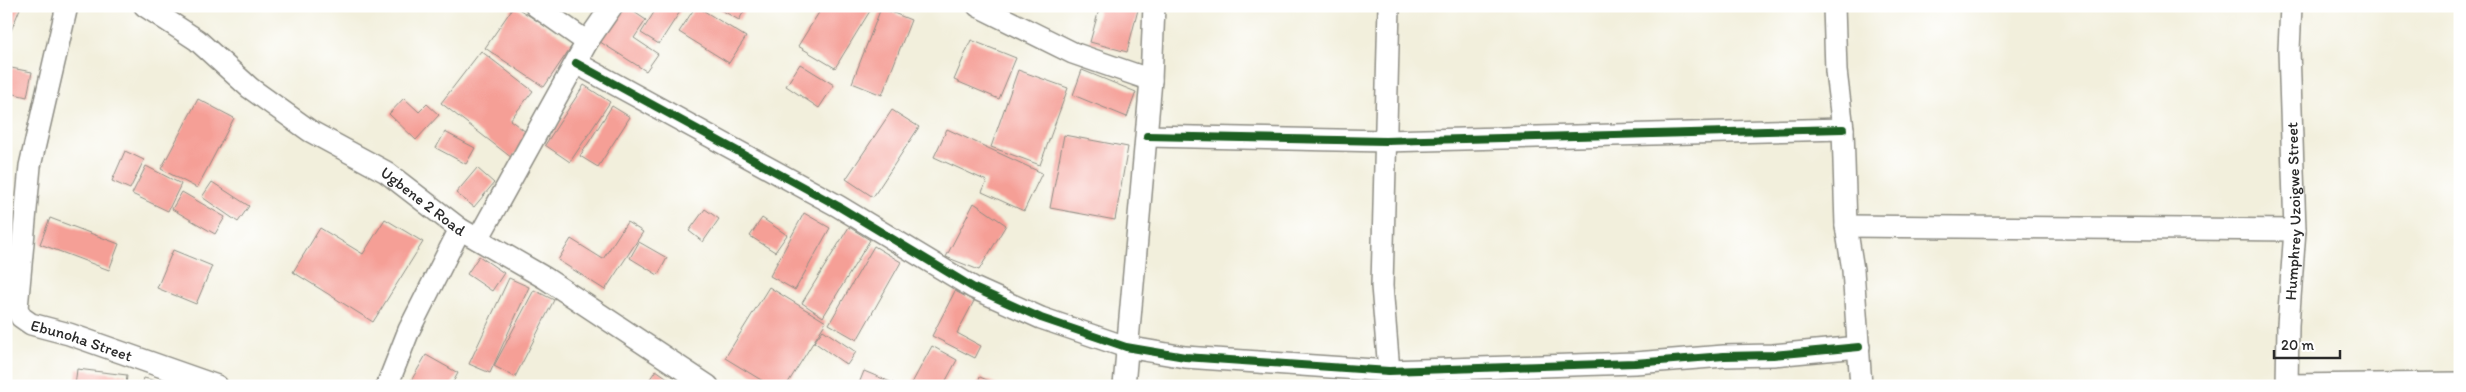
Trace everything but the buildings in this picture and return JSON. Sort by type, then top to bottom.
[{"type":"street","name":"Ebunoha Street","points":[[68,6],[30,166],[17,308],[21,317],[31,324],[68,334],[217,386]]},
{"type":"street","name":"Ugbene 2 Road","points":[[146,6],[197,40],[250,88],[310,131],[386,172],[469,234],[545,278],[708,386]]},
{"type":"street","points":[[536,6],[587,42]]},
{"type":"street","points":[[387,386],[409,330],[576,63],[587,42],[612,6]]},
{"type":"street","points":[[978,6],[1073,53],[1151,80]]},
{"type":"street","points":[[1124,386],[1126,347],[1147,136],[1154,6]]},
{"type":"street","points":[[1389,6],[1382,286],[1389,371]]},
{"type":"street","points":[[1834,6],[1836,71],[1843,129],[1846,226],[1859,347],[1861,386]]},
{"type":"street","name":"Humphrey Uzoigwe Street","points":[[2287,386],[2288,325],[2294,230],[2289,50],[2291,6]]},
{"type":"street","points":[[576,63],[838,206],[974,288],[1041,318],[1126,347],[1193,358],[1389,371],[1635,363],[1724,356],[1773,355],[1859,347]]},
{"type":"street","points":[[1147,136],[1385,141],[1843,129]]},
{"type":"street","points":[[1846,226],[2294,230]]},
{"type":"street","points":[[2287,386],[2460,383]]},
{"type":"cycle path","points":[[576,63],[838,206],[974,288],[1041,318],[1126,347],[1185,357],[1389,371],[1635,363],[1724,356],[1773,355],[1859,347]]},
{"type":"cycle path","points":[[1147,136],[1385,141],[1843,129]]}]
